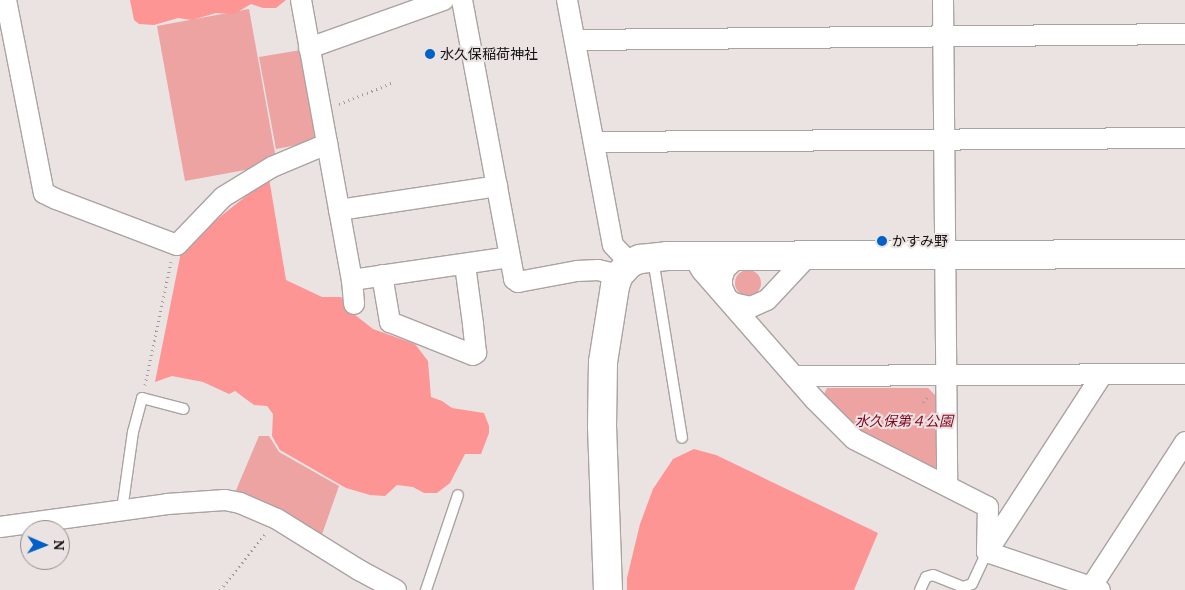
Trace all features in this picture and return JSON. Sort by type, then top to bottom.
[{"type":"street","points":[[6,0],[44,193],[56,199],[177,244],[223,197],[272,167],[327,144]]},
{"type":"street","points":[[301,0],[352,280],[354,304]]},
{"type":"street","points":[[309,48],[444,0]]},
{"type":"street","points":[[462,0],[509,257],[514,279],[518,282],[577,271],[598,270],[693,256],[1185,254]]},
{"type":"street","points":[[567,0],[613,245],[634,265]]},
{"type":"street","points":[[943,0],[947,484]]},
{"type":"street","points":[[575,40],[1185,34]]},
{"type":"street","points":[[594,142],[1185,138]]},
{"type":"street","points":[[339,210],[497,186]]},
{"type":"street","points":[[693,256],[702,271],[854,439],[947,484],[988,507],[986,552]]},
{"type":"street","points":[[739,256],[731,261],[722,278],[722,287],[727,298],[745,306],[755,306],[767,300]]},
{"type":"street","points":[[747,321],[808,256]]},
{"type":"street","points":[[352,280],[509,257]]},
{"type":"street","points":[[382,275],[390,322],[473,355],[476,353],[464,264]]},
{"type":"street","points":[[608,590],[602,426],[602,371],[610,308],[634,265]]},
{"type":"street","points":[[795,376],[1185,374]]},
{"type":"street","points":[[986,552],[1102,375]]},
{"type":"street","points":[[986,552],[1096,588],[1185,442]]},
{"type":"street","points":[[0,527],[198,500],[225,500],[278,519],[359,570],[396,590]]},
{"type":"lane","points":[[634,265],[682,438]]},
{"type":"lane","points":[[122,510],[132,432],[142,398],[184,410]]},
{"type":"lane","points":[[426,590],[458,495]]},
{"type":"lane","points":[[920,590],[926,577],[933,575],[963,587],[972,584],[986,552]]},
{"type":"path","points":[[321,112],[394,82]]},
{"type":"path","points":[[142,398],[162,302],[177,244]]},
{"type":"path","points":[[220,590],[278,519]]},
{"type":"green space","points":[[249,9],[276,159],[256,168],[185,181],[157,26]]},
{"type":"green space","points":[[301,50],[318,141],[276,149],[259,57]]},
{"type":"green space","points":[[748,270],[757,274],[761,283],[757,292],[748,296],[739,292],[735,283],[739,274]]},
{"type":"green space","name":"水久保第４公園","points":[[827,388],[928,388],[938,398],[937,468],[930,472],[860,437],[823,396]]},
{"type":"green space","points":[[259,436],[269,436],[279,452],[339,486],[320,540],[234,495]]},
{"type":"shaded area","points":[[130,0],[286,0],[276,8],[263,8],[251,4],[234,14],[216,13],[192,20],[178,18],[154,25],[139,24],[134,20]]},
{"type":"shaded area","points":[[269,178],[286,280],[322,297],[341,297],[350,311],[373,329],[415,344],[428,361],[431,397],[442,401],[452,408],[484,413],[489,426],[489,433],[481,454],[465,454],[450,483],[437,493],[424,493],[413,487],[397,485],[385,496],[370,495],[346,488],[280,450],[272,436],[273,414],[267,406],[254,405],[235,391],[229,394],[203,382],[172,376],[155,382],[182,247]]},
{"type":"shaded area","points":[[694,449],[716,455],[878,533],[854,590],[627,590],[627,578],[640,524],[653,489],[673,459]]},
{"type":"place","name":"水久保稲荷神社","points":[[430,54]]},
{"type":"place","name":"かすみ野","points":[[882,241]]}]
